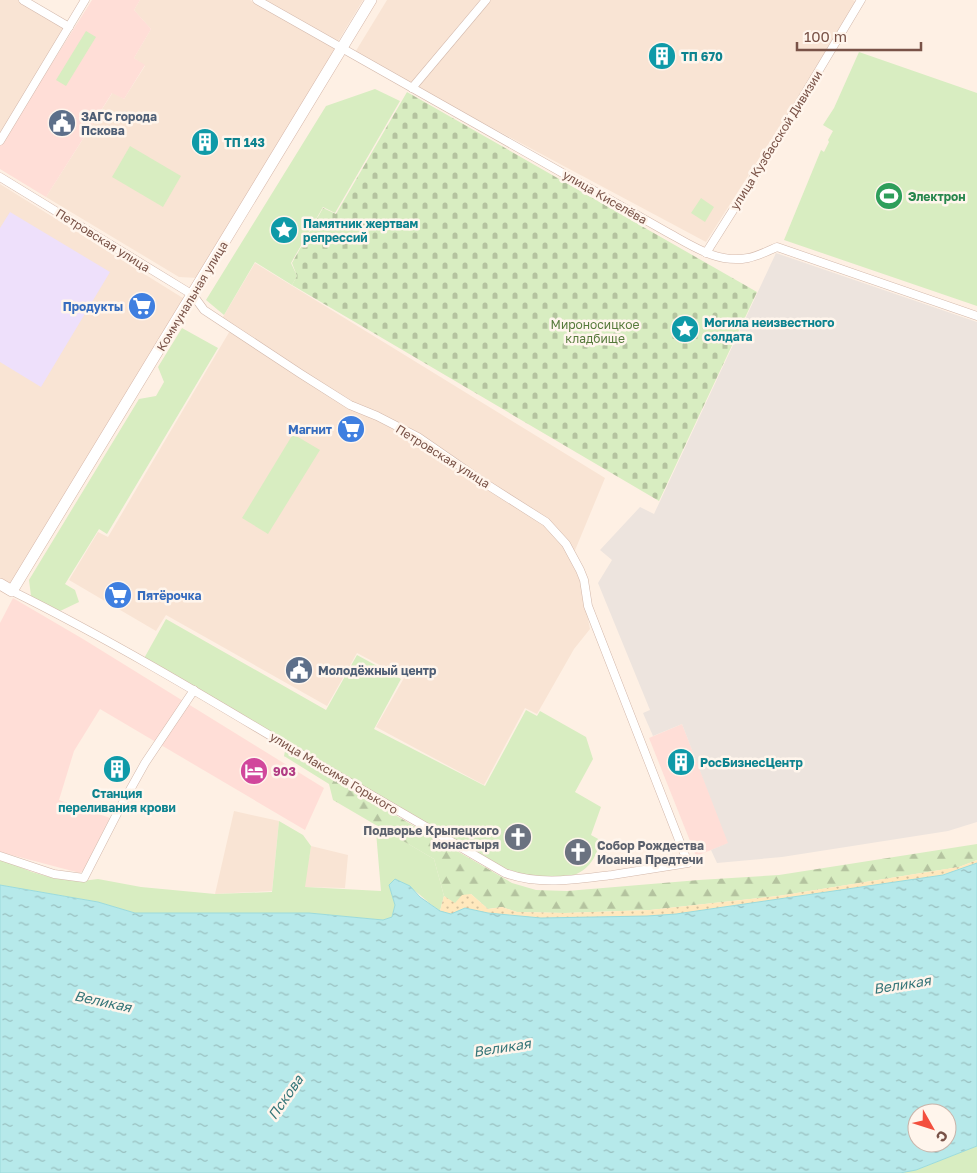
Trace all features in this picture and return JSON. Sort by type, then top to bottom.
[{"type":"main road","name":"Коммунальная улица","points":[[12,591],[372,0]]},
{"type":"main road","name":"улица Максима Горького","points":[[0,584],[12,591]]},
{"type":"street","points":[[23,0],[69,27]]},
{"type":"street","points":[[0,140],[85,0]]},
{"type":"street","name":"улица Киселёва","points":[[257,0],[342,50],[706,253],[719,258],[735,260],[749,258],[777,247],[977,316]]},
{"type":"street","points":[[412,88],[486,0]]},
{"type":"street","name":"улица Кузбасской Дивизии","points":[[706,253],[773,147],[860,0]]},
{"type":"street","name":"Петровская улица","points":[[0,177],[193,295],[204,310],[350,405],[377,416],[418,437],[483,482],[546,522],[566,544],[580,570],[584,580],[588,606],[688,863]]},
{"type":"street","name":"улица Максима Горького","points":[[12,591],[70,620],[194,690],[505,873],[516,877],[562,881],[688,863]]},
{"type":"street","points":[[0,856],[54,874],[84,878],[120,806],[194,690]]},
{"type":"shaded area","points":[[0,0],[27,0],[68,24],[0,133]]},
{"type":"shaded area","points":[[92,0],[140,0],[134,10],[151,29],[134,58],[145,65],[124,99],[112,93],[46,197],[0,169],[0,145]]},
{"type":"shaded area","points":[[140,0],[250,0],[339,51],[198,278],[179,277],[46,197],[113,92],[124,99],[145,66],[134,58],[151,29],[134,10]]},
{"type":"shaded area","points":[[263,0],[363,0],[337,43]]},
{"type":"shaded area","points":[[387,0],[853,0],[858,3],[706,242],[354,54]]},
{"type":"shaded area","points":[[0,184],[186,300],[11,588],[0,581]]},
{"type":"shaded area","points":[[10,212],[110,272],[41,387],[0,362],[0,228]]},
{"type":"shaded area","points":[[776,253],[977,322],[977,822],[948,831],[782,857],[717,863],[711,850],[728,843],[682,724],[653,736],[643,713],[650,710],[598,583],[612,560],[600,550],[640,507],[654,514]]},
{"type":"shaded area","points":[[255,263],[605,478],[571,560],[580,579],[590,629],[574,649],[537,714],[525,708],[484,785],[376,727],[404,678],[357,653],[327,706],[166,615],[156,631],[69,580],[98,532],[108,537],[231,329],[220,322]]},
{"type":"shaded area","points":[[13,598],[83,639],[324,788],[305,830],[100,709],[74,751],[59,800],[110,818],[84,870],[80,873],[0,852],[0,623]]},
{"type":"shaded area","points":[[682,724],[729,843],[696,856],[649,738]]},
{"type":"shaded area","points":[[234,811],[279,821],[272,891],[215,894]]},
{"type":"shaded area","points":[[311,846],[348,855],[345,888],[304,887]]},
{"type":"green space","points":[[86,31],[96,37],[66,86],[56,80]]},
{"type":"green space","name":"Электрон","points":[[859,52],[977,93],[977,306],[784,240],[821,150],[824,152],[833,131],[823,125],[834,108]]},
{"type":"green space","points":[[375,89],[400,101],[335,213],[323,207],[291,263],[297,276],[292,285],[255,262],[224,315],[206,300],[326,106]]},
{"type":"green space","name":"Мироносицкое кладбище","points":[[407,92],[757,292],[659,501],[292,285],[297,276],[292,263],[323,208],[336,214]]},
{"type":"green space","points":[[130,146],[181,176],[163,207],[112,177]]},
{"type":"green space","points":[[701,198],[714,207],[705,222],[691,213]]},
{"type":"green space","points":[[182,328],[218,348],[107,534],[99,529],[65,584],[75,590],[79,602],[58,612],[31,596],[29,580],[139,399],[156,396],[164,382],[158,367]]},
{"type":"green space","points":[[293,434],[320,450],[268,534],[242,518]]},
{"type":"green space","points":[[166,619],[326,710],[357,655],[401,679],[374,729],[485,786],[526,710],[537,716],[540,711],[586,737],[593,759],[575,792],[601,807],[591,835],[600,840],[595,855],[588,866],[578,874],[566,878],[552,879],[503,868],[454,844],[142,662]]},
{"type":"green space","points":[[285,751],[512,883],[536,890],[567,891],[779,875],[977,844],[977,860],[959,867],[778,896],[650,910],[565,913],[517,912],[502,907],[488,909],[471,894],[455,904],[444,896],[434,859],[333,800],[329,784],[284,756]]},
{"type":"green space","points":[[279,821],[303,835],[311,846],[305,887],[381,891],[376,832],[378,826],[434,859],[444,896],[440,911],[413,889],[395,879],[389,885],[395,905],[392,917],[383,920],[309,913],[135,913],[98,902],[0,885],[0,859],[53,878],[82,881],[98,879],[141,887],[215,894],[272,892]]},
{"type":"green space","points":[[977,1146],[977,1173],[900,1173],[916,1170]]},
{"type":"sand","points":[[977,860],[977,863],[943,875],[676,914],[541,918],[488,913],[465,908],[451,914],[440,911],[444,896],[455,903],[462,895],[471,894],[488,909],[502,907],[517,912],[565,913],[650,910],[778,896],[959,867]]},
{"type":"water","points":[[977,863],[977,1146],[916,1170],[900,1173],[0,1173],[0,885],[98,902],[135,913],[309,913],[383,920],[392,917],[395,905],[389,885],[395,879],[410,886],[420,897],[440,911],[451,914],[465,908],[488,913],[541,918],[676,914],[943,875]]},
{"type":"place","name":"ТП 670","points":[[662,56]]},
{"type":"place","name":"ЗАГС города Пскова","points":[[62,123]]},
{"type":"place","name":"ТП 143","points":[[205,142]]},
{"type":"place","name":"Электрон","points":[[889,196]]},
{"type":"place","name":"Памятник жертвам репрессий","points":[[284,230]]},
{"type":"place","name":"Продукты","points":[[142,306]]},
{"type":"place","name":"Могила неизвестного солдата","points":[[685,329]]},
{"type":"place","name":"Магнит","points":[[351,429]]},
{"type":"place","name":"Пятёрочка","points":[[118,595]]},
{"type":"place","name":"Молодёжный центр","points":[[299,670]]},
{"type":"place","name":"РосБизнесЦентр","points":[[681,762]]},
{"type":"place","name":"Станция переливания крови","points":[[117,769]]},
{"type":"place","name":"903","points":[[254,771]]},
{"type":"place","name":"Подворье Крыпецкого монастыря","points":[[518,837]]},
{"type":"place","name":"Собор Рождества Иоанна Предтечи","points":[[578,852]]},
{"type":"water label","name":"Великая","points":[[902,984]]},
{"type":"water label","name":"Великая","points":[[103,1001]]},
{"type":"water label","name":"Великая","points":[[502,1047]]},
{"type":"water label","name":"Пскова","points":[[285,1097]]}]
